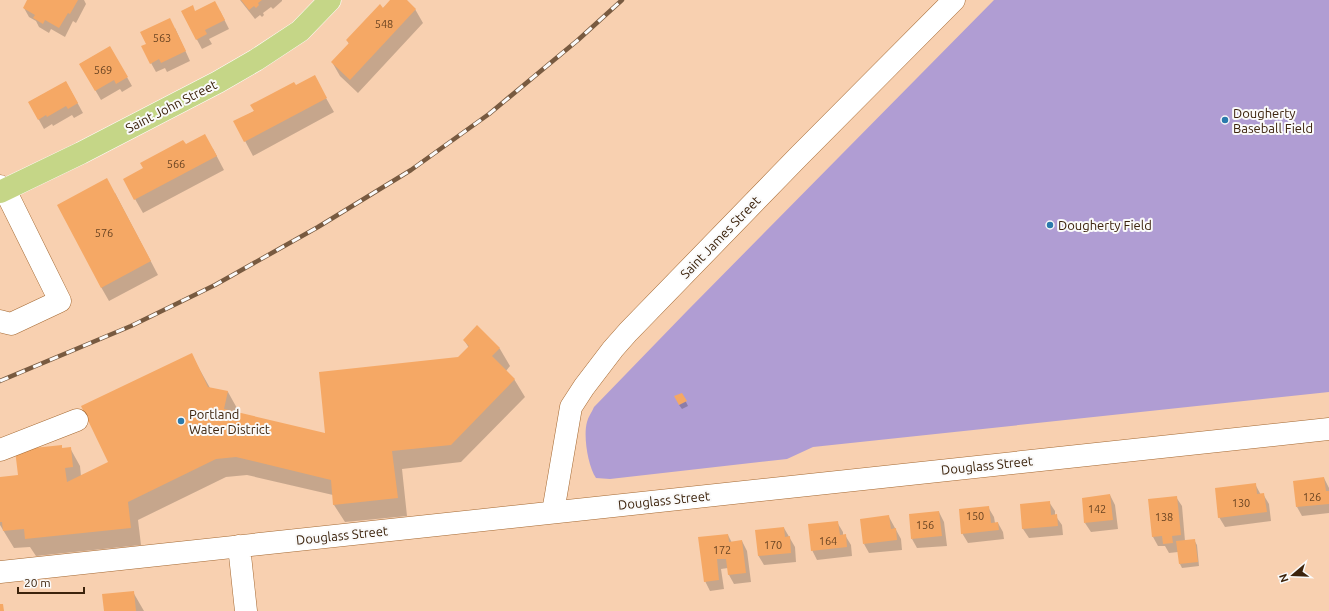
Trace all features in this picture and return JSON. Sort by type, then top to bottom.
[{"type":"main road","name":"Saint John Street","points":[[2,189],[81,153],[218,82],[256,60],[300,31],[330,0]]},
{"type":"street","name":"Saint James Street","points":[[553,512],[571,407],[584,387],[628,332],[954,0]]},
{"type":"street","points":[[0,320],[11,324],[60,301],[2,189]]},
{"type":"street","points":[[0,450],[77,420]]},
{"type":"street","name":"Douglass Street","points":[[0,572],[1329,429]]},
{"type":"street","points":[[239,546],[246,611]]},
{"type":"shaded area","name":"Dougherty Field","points":[[994,0],[1329,0],[1329,392],[813,447],[787,459],[610,479],[596,478],[589,459],[586,443],[586,428],[594,407]]},
{"type":"building","points":[[27,0],[78,0],[70,14],[68,13],[59,28],[45,20],[43,24],[33,18],[35,15],[23,8]]},
{"type":"building","points":[[241,0],[262,0],[258,3],[259,5],[256,8],[254,6],[249,10]]},
{"type":"building","points":[[390,0],[407,0],[416,9],[350,80],[331,62],[349,43],[346,40],[380,4],[383,8]]},
{"type":"building","points":[[215,1],[225,20],[205,30],[207,34],[196,40],[181,11],[193,5],[195,11]]},
{"type":"building","points":[[170,18],[186,51],[161,63],[159,59],[150,64],[141,46],[146,44],[140,32]]},
{"type":"building","points":[[110,46],[128,77],[116,84],[114,80],[95,91],[79,64]]},
{"type":"building","points":[[315,75],[327,98],[244,142],[233,121],[254,111],[250,105],[294,82],[296,85]]},
{"type":"building","points":[[66,81],[78,103],[68,109],[66,106],[47,117],[46,115],[38,120],[28,102]]},
{"type":"building","points":[[205,134],[217,156],[134,200],[123,179],[143,168],[140,163],[183,140],[186,144]]},
{"type":"building","points":[[107,178],[151,261],[101,288],[57,205]]},
{"type":"building","name":"Portland Water District","points":[[477,325],[500,348],[492,356],[515,379],[451,445],[392,451],[398,498],[333,505],[331,480],[236,457],[216,459],[128,502],[131,528],[25,539],[24,529],[3,531],[2,522],[0,522],[0,477],[18,475],[15,450],[62,445],[62,448],[71,447],[73,467],[65,468],[67,482],[108,462],[81,406],[192,353],[208,387],[228,391],[224,409],[325,433],[319,372],[458,357],[469,346],[463,340]]},
{"type":"building","points":[[682,393],[687,401],[679,405],[674,396]]},
{"type":"building","points":[[1324,477],[1326,491],[1329,491],[1329,504],[1296,507],[1293,481]]},
{"type":"building","points":[[1256,483],[1257,494],[1264,493],[1267,512],[1218,518],[1215,488]]},
{"type":"building","points":[[1110,494],[1113,520],[1084,523],[1082,498]]},
{"type":"building","points":[[1177,496],[1181,535],[1172,536],[1173,543],[1163,544],[1162,536],[1152,537],[1148,499]]},
{"type":"building","points":[[1050,501],[1051,515],[1057,514],[1058,526],[1022,529],[1020,504]]},
{"type":"building","points":[[989,506],[991,523],[998,522],[999,530],[961,534],[959,509]]},
{"type":"building","points":[[939,511],[942,536],[911,539],[909,514]]},
{"type":"building","points":[[889,515],[891,529],[896,528],[897,540],[863,544],[860,519]]},
{"type":"building","points":[[838,521],[840,535],[846,534],[847,547],[811,551],[808,524]]},
{"type":"building","points":[[784,527],[785,537],[790,536],[791,553],[758,556],[755,530]]},
{"type":"building","points":[[728,534],[729,542],[742,540],[746,573],[728,575],[726,559],[717,559],[719,580],[704,582],[698,537]]},
{"type":"building","points":[[1195,539],[1198,562],[1179,564],[1176,541]]},
{"type":"building","points":[[134,591],[136,611],[104,611],[102,594]]},
{"type":"building","points":[[0,604],[3,604],[4,611],[0,611]]},
{"type":"railway","points":[[0,381],[131,326],[215,285],[318,227],[411,170],[489,114],[578,40],[622,0]]},
{"type":"place","name":"Dougherty Baseball Field","points":[[1225,120]]},
{"type":"place","name":"Dougherty Field","points":[[1050,225]]},
{"type":"place","name":"Portland Water District","points":[[181,421]]}]
